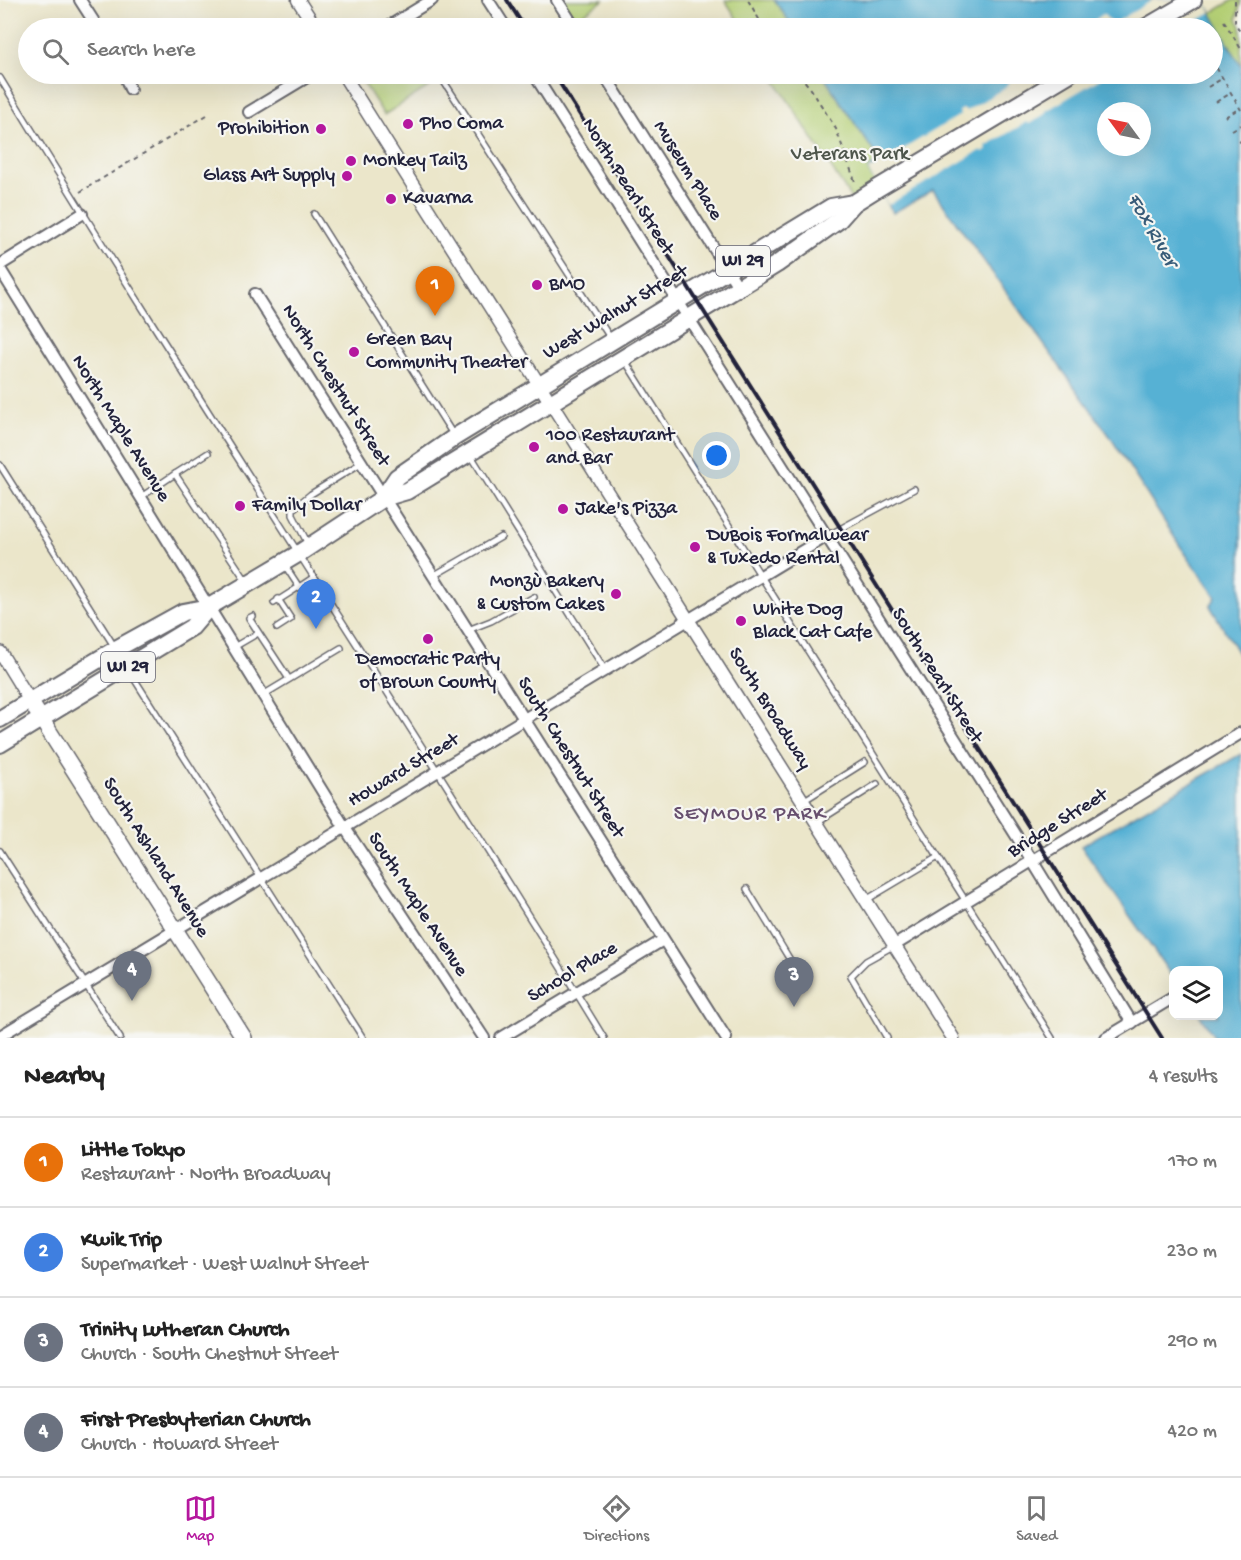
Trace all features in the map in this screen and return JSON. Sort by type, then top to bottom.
[{"type":"main road","points":[[1162,18],[1193,0]]},
{"type":"main road","name":"West Walnut Street","points":[[0,744],[192,627],[209,607],[304,550],[383,498],[407,491],[690,319],[839,220],[858,200],[1053,84]]},
{"type":"main road","name":"West Walnut Street","points":[[383,498],[397,477],[455,437],[831,207],[858,200]]},
{"type":"main road","name":"West Walnut Street","points":[[0,719],[116,649],[183,612],[209,607]]},
{"type":"main road","name":"South Ashland Avenue","points":[[30,701],[244,1038]]},
{"type":"street","points":[[80,0],[92,18]]},
{"type":"street","points":[[298,0],[309,18]]},
{"type":"street","points":[[404,18],[432,0]]},
{"type":"street","points":[[488,0],[500,18]]},
{"type":"street","points":[[557,0],[569,18]]},
{"type":"street","points":[[128,84],[130,89]]},
{"type":"street","points":[[249,112],[295,84]]},
{"type":"street","name":"South Broadway","points":[[349,84],[549,403],[953,1038]]},
{"type":"street","name":"North Pearl Street","points":[[540,84],[690,319]]},
{"type":"street","name":"Museum Place","points":[[610,84],[739,288]]},
{"type":"street","points":[[0,267],[82,214]]},
{"type":"street","name":"North Maple Avenue","points":[[0,267],[209,607]]},
{"type":"street","name":"North Chestnut Street","points":[[255,294],[383,498]]},
{"type":"street","name":"South Pearl Street","points":[[690,319],[1132,1023]]},
{"type":"street","name":"South Chestnut Street","points":[[383,498],[726,1038]]},
{"type":"street","name":"Howard Street","points":[[0,1037],[826,536]]},
{"type":"street","name":"South Maple Avenue","points":[[209,607],[345,828],[483,1038]]},
{"type":"street","points":[[0,652],[30,701]]},
{"type":"street","name":"Bridge Street","points":[[895,945],[1241,733]]},
{"type":"street","name":"School Place","points":[[501,1038],[663,940]]},
{"type":"street","points":[[1106,1038],[1169,1000]]},
{"type":"lane","points":[[0,78],[82,214],[304,550]]},
{"type":"lane","points":[[446,84],[612,340]]},
{"type":"lane","points":[[314,214],[455,437]]},
{"type":"lane","points":[[623,358],[1052,1038]]},
{"type":"lane","points":[[469,452],[605,670]]},
{"type":"lane","points":[[141,497],[208,453]]},
{"type":"lane","points":[[362,463],[310,494],[293,509],[314,577],[604,1038]]},
{"type":"lane","points":[[0,465],[116,649]]},
{"type":"lane","points":[[175,474],[248,584]]},
{"type":"lane","points":[[826,536],[914,489]]},
{"type":"lane","points":[[433,576],[501,537]]},
{"type":"lane","points":[[283,563],[299,586]]},
{"type":"lane","points":[[277,628],[291,619],[276,601],[314,577]]},
{"type":"lane","points":[[468,630],[491,621],[534,597]]},
{"type":"lane","points":[[253,616],[249,618],[289,679]]},
{"type":"lane","points":[[234,647],[260,632]]},
{"type":"lane","points":[[263,695],[341,648]]},
{"type":"lane","points":[[127,667],[363,1038]]},
{"type":"lane","points":[[803,801],[865,762]]},
{"type":"lane","points":[[817,822],[877,784]]},
{"type":"lane","points":[[0,851],[120,1038]]},
{"type":"lane","points":[[866,900],[938,857]]},
{"type":"lane","points":[[747,889],[801,978]]},
{"type":"lane","points":[[887,1038],[851,976],[866,961],[895,945]]},
{"type":"path","points":[[748,0],[758,18]]},
{"type":"path","points":[[1235,0],[1235,22],[1241,34]]},
{"type":"path","points":[[1224,21],[1241,49]]},
{"type":"path","points":[[1223,78],[1240,109],[1225,117]]},
{"type":"path","points":[[807,84],[836,129],[858,200]]},
{"type":"path","points":[[1208,87],[1213,84]]},
{"type":"path","points":[[1216,102],[1231,93]]},
{"type":"path","points":[[72,197],[207,115]]},
{"type":"path","points":[[1232,130],[1241,125]]},
{"type":"green space","points":[[557,0],[604,0],[577,18],[568,18]]},
{"type":"green space","points":[[725,0],[774,0],[787,18],[737,18]]},
{"type":"green space","points":[[1233,0],[1241,0],[1237,19],[1241,26],[1241,66],[1223,34],[1223,18],[1214,18],[1211,13]]},
{"type":"green space","points":[[364,84],[433,84],[384,115]]},
{"type":"green space","name":"Veterans Park","points":[[777,84],[829,84],[874,152],[878,188],[854,203]]},
{"type":"water","points":[[774,0],[1204,0],[1214,18],[787,18]]},
{"type":"water","name":"Fox River","points":[[1223,34],[1241,66],[1241,658],[1210,606],[1216,597],[1180,546],[1109,435],[933,190],[893,213],[868,170],[876,161],[874,152],[829,84],[1223,84]]},
{"type":"water","points":[[1241,754],[1241,1038],[1215,1038],[1203,1020],[1223,1020],[1223,966],[1169,966],[1169,972],[1081,846]]},
{"type":"pier","points":[[1153,0],[1204,0],[1211,13],[1202,18],[1123,18]]},
{"type":"pier","points":[[1008,84],[1091,84],[1029,124],[1027,122],[986,146],[987,149],[983,152],[981,150],[888,205],[868,170],[960,115],[959,111],[963,109],[966,111]]},
{"type":"railway","points":[[507,0],[519,18]]},
{"type":"railway","points":[[560,84],[1162,1038]]},
{"type":"place","name":"Pho Coma","points":[[408,124]]},
{"type":"place","name":"Prohibition","points":[[321,129]]},
{"type":"place","name":"Monkey Tailz","points":[[351,161]]},
{"type":"place","name":"Glass Art Supply","points":[[347,176]]},
{"type":"place","name":"Kavarna","points":[[391,199]]},
{"type":"place","name":"BMO","points":[[537,285]]},
{"type":"place","name":"Little Tokyo","points":[[435,316]]},
{"type":"place","name":"Green Bay Community Theater","points":[[354,352]]},
{"type":"place","name":"100 Restaurant and Bar","points":[[534,447]]},
{"type":"place","name":"Family Dollar","points":[[240,506]]},
{"type":"place","name":"Jake's Pizza","points":[[563,509]]},
{"type":"place","name":"DuBois Formalwear & Tuxedo Rental","points":[[695,547]]},
{"type":"place","name":"Monzù Bakery & Custom Cakes","points":[[616,594]]},
{"type":"place","name":"White Dog Black Cat Cafe","points":[[741,621]]},
{"type":"place","name":"Kwik Trip","points":[[316,629]]},
{"type":"place","name":"Democratic Party of Brown County","points":[[428,639]]},
{"type":"place","name":"First Presbyterian Church","points":[[132,1001]]},
{"type":"place","name":"Trinity Lutheran Church","points":[[794,1007]]},
{"type":"district","name":"SEYMOUR PARK","points":[[750,815]]}]
